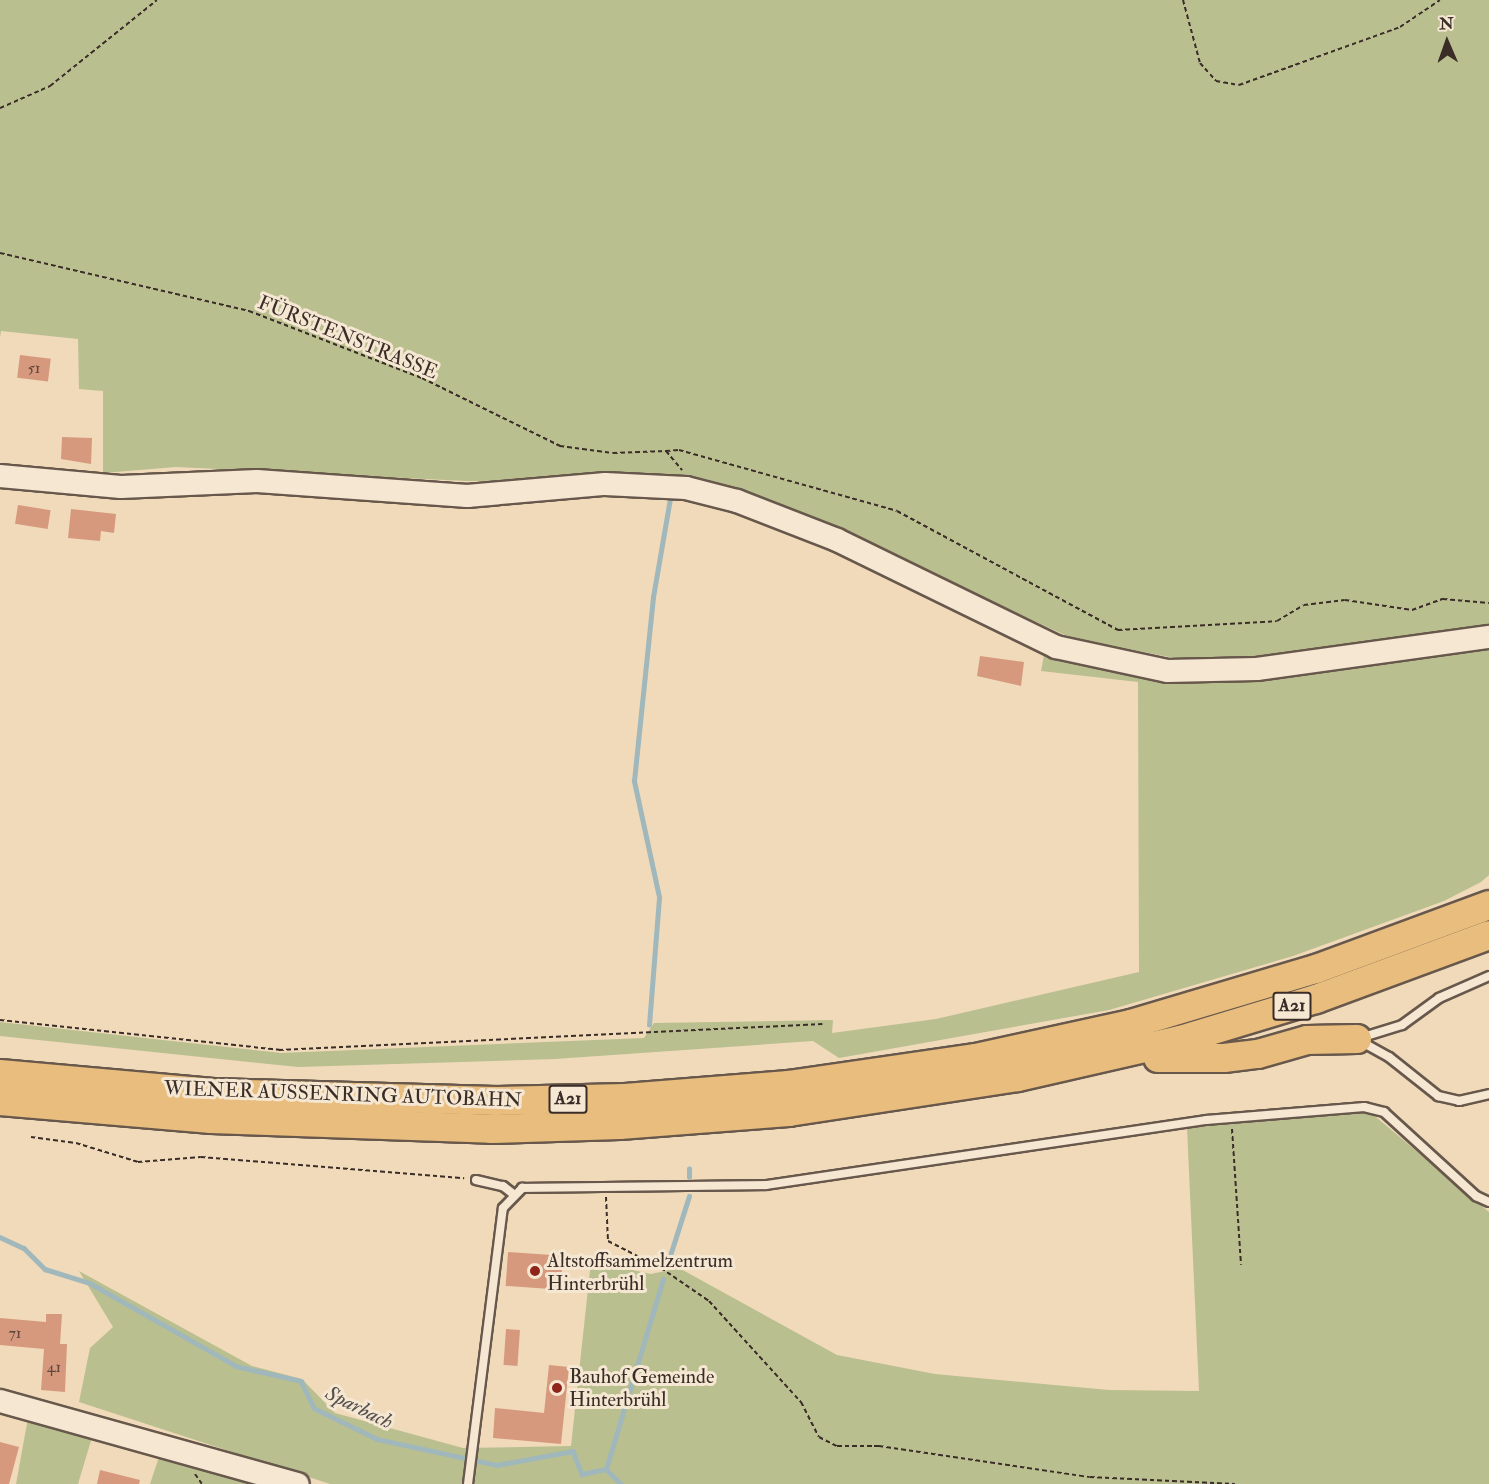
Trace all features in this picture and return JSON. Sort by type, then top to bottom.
[{"type":"highway","points":[[1456,918],[1489,890]]},
{"type":"highway","name":"WIENER AUSSENRING AUTOBAHN","points":[[0,1074],[213,1093],[485,1101],[625,1098],[788,1085],[976,1058],[1131,1024],[1316,969],[1489,906]]},
{"type":"highway","name":"WIENER AUSSENRING AUTOBAHN","points":[[0,1101],[336,1126],[620,1125],[905,1098],[1090,1062],[1316,999],[1489,935]]},
{"type":"highway","points":[[1090,1062],[1224,1058],[1258,1054],[1307,1040],[1357,1039]]},
{"type":"street","points":[[0,476],[121,487],[257,481],[467,496],[605,484],[686,488],[737,501],[837,540],[1056,647],[1167,671],[1257,669],[1489,637]]},
{"type":"street","points":[[0,1401],[298,1484]]},
{"type":"lane","points":[[1357,1039],[1402,1025],[1439,998],[1489,976]]},
{"type":"lane","points":[[1357,1039],[1389,1057],[1438,1096],[1459,1101],[1489,1094]]},
{"type":"lane","points":[[468,1481],[503,1208],[512,1193],[531,1186],[607,1188],[766,1185],[1231,1117],[1375,1108],[1393,1119],[1476,1196],[1489,1202]]},
{"type":"lane","points":[[476,1180],[503,1186],[512,1193]]},
{"type":"path","points":[[0,108],[50,86],[157,0]]},
{"type":"path","points":[[1183,0],[1200,63],[1216,81],[1239,84],[1400,27],[1440,0]]},
{"type":"path","name":"FÜRSTENSTRASSE","points":[[0,253],[249,311],[422,378],[560,446],[613,453],[679,450],[897,511],[1118,630],[1277,621],[1304,605],[1345,600],[1412,610],[1443,599],[1489,603]]},
{"type":"path","points":[[666,451],[676,460]]},
{"type":"path","points":[[0,1020],[279,1050],[822,1024]]},
{"type":"path","points":[[1231,1117],[1241,1265]]},
{"type":"path","points":[[31,1137],[76,1143],[138,1162],[201,1157],[476,1180]]},
{"type":"path","points":[[607,1188],[604,1224],[608,1241],[662,1268],[709,1301],[801,1402],[819,1437],[837,1446],[879,1446],[1090,1477],[1235,1484]]},
{"type":"green space","points":[[0,0],[1489,0],[1489,631],[1204,664],[1069,637],[790,508],[691,480],[466,481],[176,467],[103,473],[103,391],[79,389],[78,339],[1,331],[0,337]]},
{"type":"green space","points":[[1489,646],[1489,875],[1481,882],[1444,901],[1293,956],[1109,1010],[839,1058],[813,1041],[555,1059],[298,1067],[0,1036],[0,1022],[281,1053],[644,1038],[654,1023],[833,1020],[832,1033],[936,1019],[1139,972],[1138,682],[1041,671],[1044,655],[1167,677]]},
{"type":"green space","points":[[1370,1112],[1489,1212],[1489,1484],[330,1484],[79,1402],[90,1348],[113,1327],[79,1271],[252,1366],[302,1379],[335,1413],[463,1448],[571,1446],[591,1261],[651,1274],[679,1268],[837,1355],[935,1374],[1109,1390],[1199,1391],[1187,1128]]},
{"type":"green space","points":[[28,1418],[93,1434],[78,1484],[16,1484]]},
{"type":"green space","points":[[160,1454],[280,1484],[150,1484]]},
{"type":"building","points":[[20,355],[51,359],[48,382],[17,378]]},
{"type":"building","points":[[62,437],[92,438],[91,464],[61,459]]},
{"type":"building","points":[[18,505],[51,510],[48,529],[15,524]]},
{"type":"building","points":[[71,509],[116,514],[114,533],[101,531],[100,541],[68,538]]},
{"type":"building","points":[[980,656],[1024,662],[1021,686],[977,676]]},
{"type":"building","name":"Altstoffsammelzentrum Hinterbrühl","points":[[508,1252],[563,1256],[560,1290],[506,1286]]},
{"type":"building","points":[[46,1314],[62,1314],[60,1344],[67,1344],[65,1392],[41,1390],[44,1349],[0,1345],[0,1318],[46,1322]]},
{"type":"building","points":[[506,1329],[520,1330],[517,1366],[503,1365]]},
{"type":"building","name":"Bauhof Gemeinde Hinterbrühl","points":[[549,1365],[569,1367],[561,1444],[493,1438],[495,1408],[544,1413]]},
{"type":"building","points":[[0,1442],[19,1447],[9,1484],[0,1484]]},
{"type":"building","points":[[100,1470],[140,1480],[139,1484],[97,1484]]},
{"type":"waterway","points":[[649,1025],[659,897],[634,781],[653,597],[670,499]]},
{"type":"waterway","points":[[689,1169],[689,1177]]},
{"type":"waterway","points":[[668,1262],[689,1196]]},
{"type":"waterway","name":"Sparbach","points":[[0,1237],[24,1248],[45,1269],[90,1283],[236,1366],[301,1381],[314,1408],[377,1439],[497,1465],[573,1451],[582,1474],[606,1469],[621,1484]]},
{"type":"waterway","points":[[606,1469],[663,1279]]},
{"type":"place","name":"Altstoffsammelzentrum Hinterbrühl","points":[[535,1271]]},
{"type":"place","name":"Bauhof Gemeinde Hinterbrühl","points":[[557,1388]]}]
